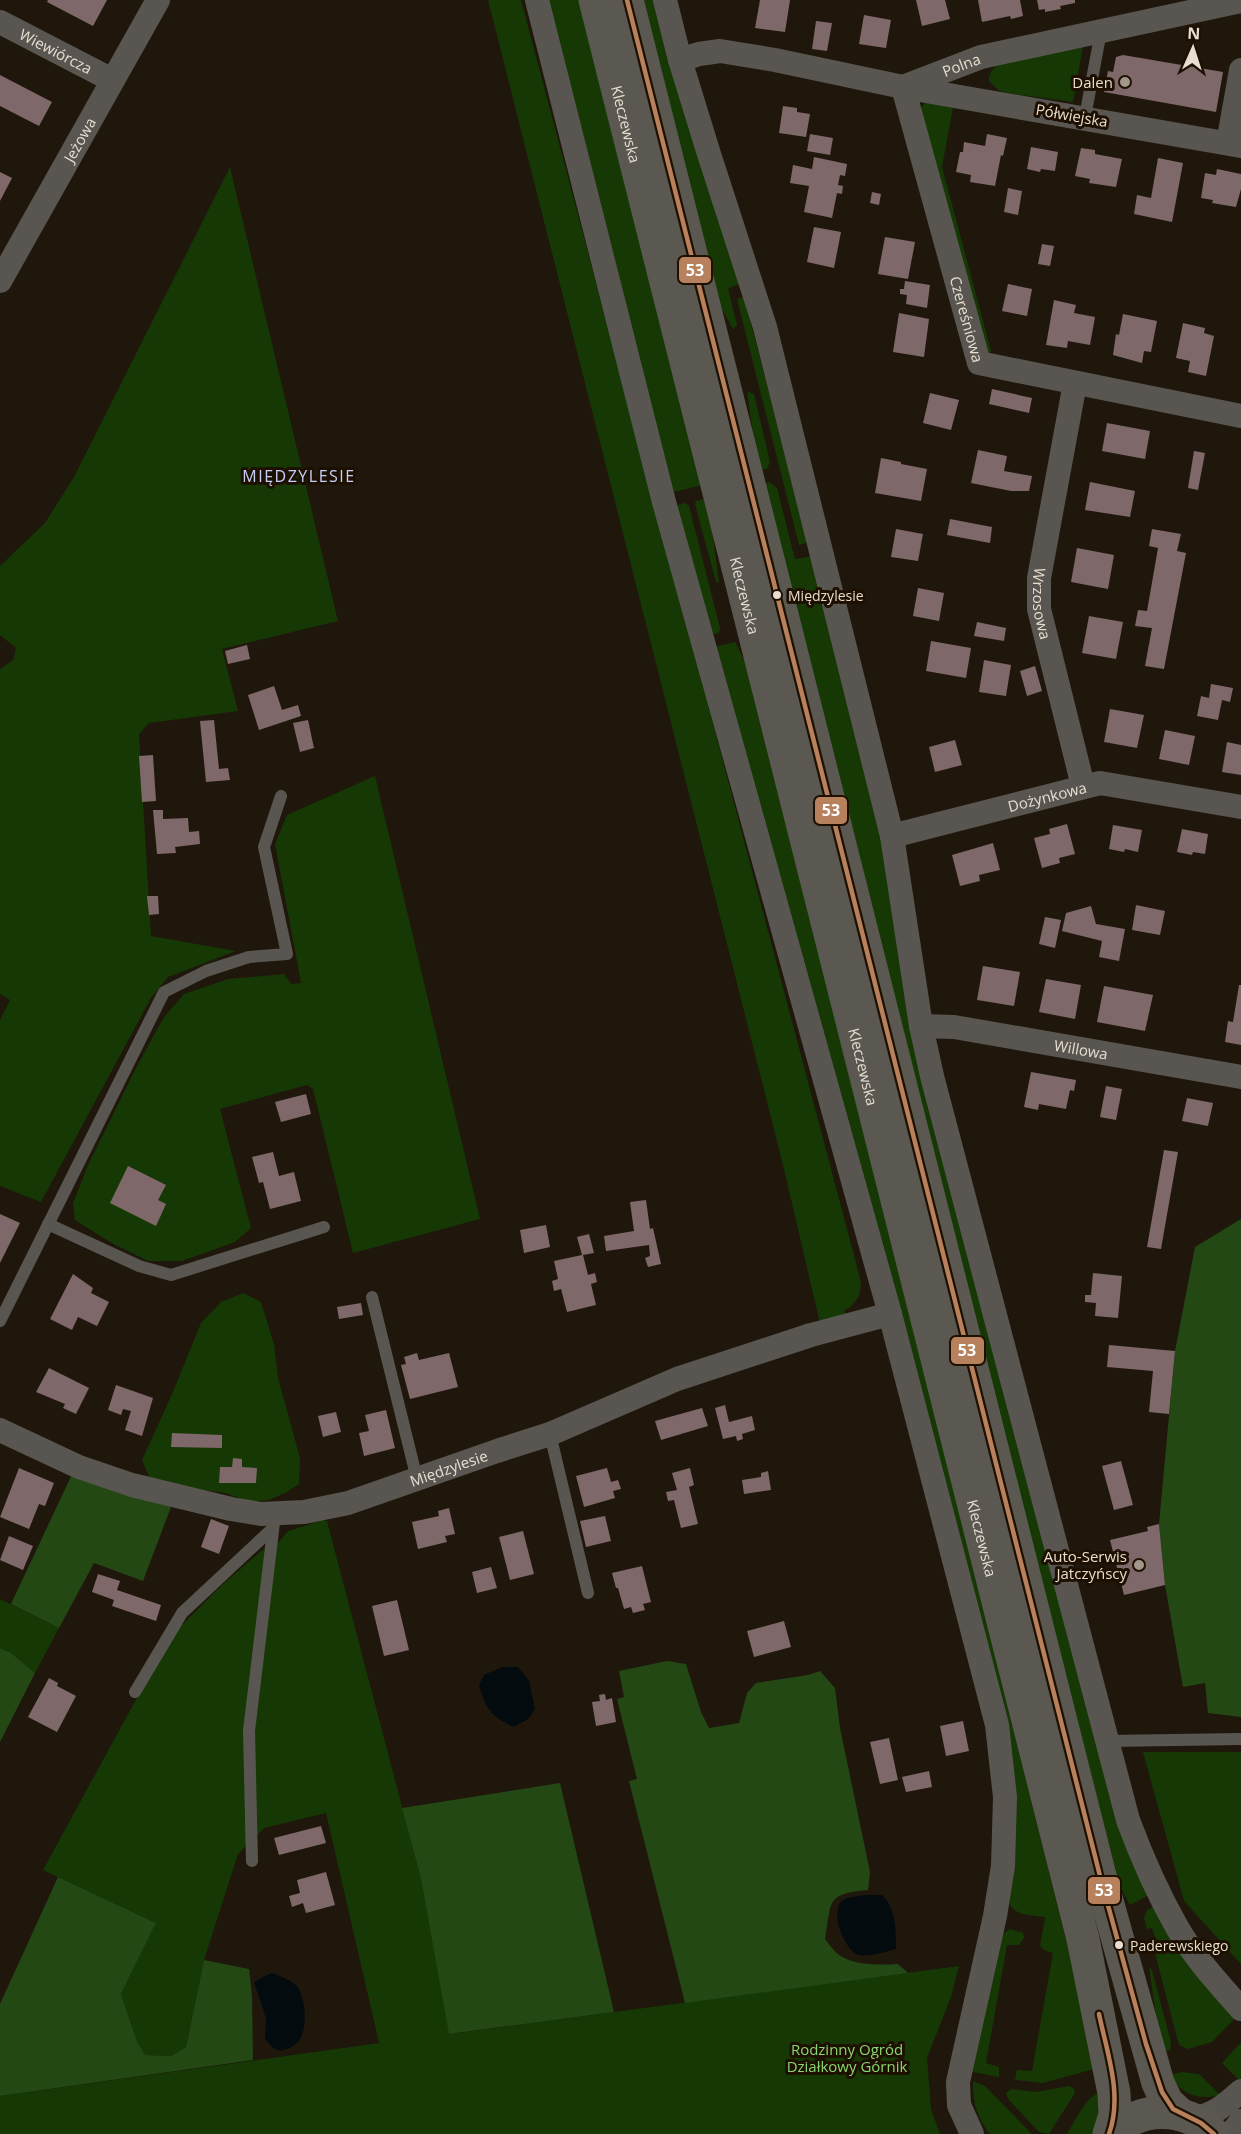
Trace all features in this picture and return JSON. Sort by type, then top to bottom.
[{"type":"main road","name":"Kleczewska","points":[[595,0],[1080,1923],[1114,2093],[1115,2115],[1110,2134]]},
{"type":"main road","name":"Kleczewska","points":[[627,0],[1100,1876],[1158,2083],[1167,2102],[1195,2122]]},
{"type":"main road","points":[[1110,2134],[1123,2124],[1145,2114],[1169,2112],[1195,2122]]},
{"type":"street","name":"Jeżowa","points":[[0,280],[6,255],[158,0]]},
{"type":"street","points":[[537,0],[664,502],[890,1314],[997,1725],[1004,1776],[1005,1828],[1000,1886],[958,2082],[959,2105],[972,2134]]},
{"type":"street","points":[[665,0],[680,60],[765,327],[892,836],[921,1026],[932,1076],[1128,1820],[1154,1885],[1179,1930],[1241,2009]]},
{"type":"street","name":"Polna","points":[[903,87],[981,57],[1241,1]]},
{"type":"street","name":"Wiewiórcza","points":[[0,22],[112,80]]},
{"type":"street","points":[[680,60],[720,51],[903,87]]},
{"type":"street","points":[[1234,144],[1241,70]]},
{"type":"street","name":"Półwiejska","points":[[903,87],[1234,144]]},
{"type":"street","name":"Czereśniowa","points":[[903,87],[979,363],[1241,416]]},
{"type":"street","name":"Wrzosowa","points":[[1075,383],[1038,593],[1039,609],[1083,786]]},
{"type":"street","name":"Dożynkowa","points":[[892,836],[1100,783],[1241,807]]},
{"type":"street","name":"Willowa","points":[[921,1026],[954,1027],[1241,1077]]},
{"type":"street","name":"Międzylesie","points":[[0,1430],[79,1467],[132,1485],[274,1521],[348,1503],[550,1434],[677,1379],[811,1335],[890,1314]]},
{"type":"street","points":[[1195,2122],[1217,2111],[1241,2091]]},
{"type":"street","points":[[1231,2134],[1241,2121]]},
{"type":"lane","points":[[1085,117],[1101,31]]},
{"type":"lane","points":[[0,1321],[164,992],[216,967],[249,957],[287,954],[264,847],[281,796]]},
{"type":"lane","points":[[48,1224],[139,1266],[171,1275],[324,1227]]},
{"type":"lane","points":[[372,1297],[417,1479]]},
{"type":"lane","points":[[550,1434],[588,1593]]},
{"type":"lane","points":[[135,1692],[182,1613],[274,1521]]},
{"type":"lane","points":[[252,1861],[249,1731],[274,1521]]},
{"type":"lane","points":[[1107,1741],[1241,1739]]},
{"type":"green space","points":[[488,0],[521,0],[860,1278],[861,1288],[858,1297],[844,1311],[848,1316],[820,1323],[783,1165]]},
{"type":"green space","points":[[547,0],[584,0],[706,484],[670,493]]},
{"type":"green space","points":[[640,0],[654,0],[741,284],[728,288],[737,325],[733,329],[720,306]]},
{"type":"green space","points":[[1083,46],[1073,102],[1006,93],[998,90],[989,81],[992,71],[1000,64]]},
{"type":"green space","points":[[926,102],[953,108],[942,167],[991,351],[989,354],[982,349],[919,110]]},
{"type":"green space","points":[[230,167],[338,621],[222,649],[238,711],[149,723],[139,734],[151,936],[236,951],[168,977],[151,998],[41,1202],[0,1186],[0,1020],[10,1000],[0,994],[0,669],[13,660],[16,648],[0,635],[0,566],[45,523],[74,477]]},
{"type":"green space","points":[[744,297],[809,542],[799,545],[737,299]]},
{"type":"green space","points":[[747,391],[754,394],[770,462],[767,469],[758,470]]},
{"type":"green space","points":[[769,482],[777,488],[795,559],[813,556],[1149,1895],[1130,1905],[1109,1866],[762,484]]},
{"type":"green space","points":[[705,499],[709,505],[719,583],[716,582],[695,504],[696,501]]},
{"type":"green space","points":[[685,503],[689,506],[720,628],[719,633],[711,635],[674,506]]},
{"type":"green space","points":[[735,642],[752,675],[1098,2068],[1043,2083],[1015,2080],[1017,2070],[1032,2071],[1053,1953],[1040,1946],[1045,1917],[1018,1912],[1014,1910],[1009,1901],[1015,1836],[714,647]]},
{"type":"green space","points":[[375,776],[480,1219],[353,1253],[313,1089],[307,1085],[220,1109],[251,1228],[235,1242],[182,1261],[148,1261],[110,1242],[75,1220],[73,1203],[88,1165],[164,1017],[184,994],[228,979],[284,974],[291,984],[301,983],[275,844],[287,815]]},
{"type":"green space","points":[[1241,1219],[1241,1717],[1208,1713],[1205,1683],[1183,1687],[1165,1585],[1159,1524],[1175,1351],[1195,1247]]},
{"type":"green space","points":[[243,1293],[261,1302],[274,1344],[278,1378],[300,1458],[299,1484],[269,1500],[249,1502],[226,1493],[152,1483],[142,1460],[201,1323],[221,1302]]},
{"type":"green space","points":[[74,1470],[171,1507],[143,1581],[94,1563],[59,1628],[11,1604]]},
{"type":"green space","name":"Rodzinny Ogród Działkowy Górnik","points":[[323,1520],[327,1521],[421,1879],[450,2034],[959,1966],[951,1997],[927,2058],[931,2109],[940,2134],[0,2134],[0,2096],[379,2043],[326,1813],[264,1828],[238,1854],[204,1960],[186,2047],[171,2056],[145,2055],[137,2041],[121,1994],[156,1923],[43,1870],[139,1694],[178,1629],[222,1585],[267,1546],[279,1542],[288,1531]]},
{"type":"green space","points":[[0,1599],[59,1628],[35,1673],[11,1653],[0,1648]]},
{"type":"green space","points":[[0,1648],[11,1653],[35,1673],[0,1742]]},
{"type":"green space","points":[[667,1661],[686,1664],[701,1712],[709,1728],[739,1723],[747,1693],[756,1683],[820,1671],[835,1688],[840,1728],[870,1872],[868,1890],[844,1894],[833,1902],[825,1939],[836,1952],[851,1961],[867,1964],[898,1964],[908,1973],[685,2003],[629,1781],[637,1779],[617,1699],[624,1697],[619,1671]]},
{"type":"green space","points":[[1143,1752],[1241,1752],[1241,1964],[1184,1901]]},
{"type":"green space","points":[[560,1783],[614,2012],[449,2034],[421,1879],[402,1808]]},
{"type":"green space","points":[[58,1877],[156,1923],[121,1994],[137,2041],[145,2055],[171,2056],[186,2047],[204,1960],[249,1969],[252,1996],[253,2060],[0,2096],[0,2004]]},
{"type":"green space","points":[[1152,1907],[1156,1908],[1236,2017],[1212,2042],[1188,2049],[1179,2045],[1152,1942],[1156,1941],[1152,1928],[1147,1929],[1144,1918],[1147,1910]]},
{"type":"green space","points":[[1010,1929],[1023,1933],[1024,1938],[1019,1945],[1007,1945],[986,2063],[999,2067],[999,2077],[973,2072],[984,2008],[1003,1934]]},
{"type":"green space","points":[[1149,1967],[1152,1970],[1171,2042],[1170,2050],[1163,2052],[1159,2037]]},
{"type":"green space","points":[[1241,2042],[1241,2080],[1240,2081],[1222,2063]]},
{"type":"green space","points":[[1182,2072],[1199,2074],[1220,2095],[1204,2097],[1185,2091],[1169,2075]]},
{"type":"green space","points":[[973,2081],[985,2086],[1032,2134],[991,2134],[988,2132],[976,2108]]},
{"type":"green space","points":[[1069,2086],[1074,2088],[1075,2093],[1049,2134],[1039,2132],[1008,2099],[1006,2093],[1011,2089],[1036,2092]]},
{"type":"green space","points":[[1103,2091],[1099,2123],[1092,2134],[1067,2134],[1086,2103]]},
{"type":"shaded area","points":[[503,1667],[518,1667],[529,1681],[535,1709],[528,1719],[514,1727],[495,1716],[484,1700],[479,1685],[484,1675]]},
{"type":"shaded area","points":[[882,1895],[887,1900],[893,1913],[896,1949],[872,1955],[859,1955],[853,1952],[845,1941],[838,1919],[840,1902],[847,1898]]},
{"type":"shaded area","points":[[271,1973],[297,1986],[304,2009],[301,2038],[293,2046],[280,2051],[272,2047],[265,2039],[266,2018],[254,1982]]},
{"type":"building","points":[[48,0],[107,0],[93,26],[47,2]]},
{"type":"building","points":[[760,0],[790,0],[785,32],[755,28]]},
{"type":"building","points":[[916,0],[945,0],[950,19],[922,26]]},
{"type":"building","points":[[978,0],[1020,0],[1023,16],[1011,19],[1010,16],[982,22]]},
{"type":"building","points":[[1037,0],[1075,0],[1075,3],[1045,12],[1045,9],[1039,10]]},
{"type":"building","points":[[864,15],[891,20],[886,48],[859,44]]},
{"type":"building","points":[[816,21],[832,23],[827,51],[812,49]]},
{"type":"building","points":[[1123,55],[1223,72],[1216,112],[1104,92],[1108,71],[1113,72],[1116,57]]},
{"type":"building","points":[[0,75],[52,102],[39,126],[0,106]]},
{"type":"building","points":[[783,106],[797,108],[797,112],[810,114],[806,137],[779,133]]},
{"type":"building","points":[[810,134],[833,138],[830,155],[807,151]]},
{"type":"building","points":[[987,134],[1007,138],[995,186],[970,182],[971,175],[956,172],[964,142],[985,146]]},
{"type":"building","points":[[1031,147],[1058,152],[1055,171],[1041,169],[1040,172],[1027,169]]},
{"type":"building","points":[[1081,148],[1095,150],[1095,154],[1122,159],[1116,187],[1089,183],[1090,179],[1075,176]]},
{"type":"building","points":[[814,157],[847,164],[845,176],[840,175],[838,185],[843,186],[842,194],[837,193],[832,218],[804,212],[809,186],[790,183],[793,165],[812,169]]},
{"type":"building","points":[[1158,158],[1183,163],[1172,222],[1134,214],[1137,195],[1151,198]]},
{"type":"building","points":[[1217,169],[1241,174],[1241,189],[1236,207],[1212,203],[1213,200],[1201,198],[1205,173],[1216,175]]},
{"type":"building","points":[[0,172],[12,178],[0,201]]},
{"type":"building","points":[[1008,188],[1022,191],[1018,215],[1004,212]]},
{"type":"building","points":[[872,192],[881,194],[879,205],[870,203]]},
{"type":"building","points":[[814,227],[841,232],[834,268],[807,262]]},
{"type":"building","points":[[885,237],[915,242],[908,279],[878,274]]},
{"type":"building","points":[[1042,244],[1054,246],[1050,266],[1038,264]]},
{"type":"building","points":[[905,281],[930,285],[927,308],[906,304],[907,295],[900,294],[900,289],[904,289]]},
{"type":"building","points":[[1008,284],[1032,289],[1027,316],[1002,311]]},
{"type":"building","points":[[1054,300],[1076,305],[1074,313],[1095,317],[1090,345],[1068,341],[1067,348],[1046,345]]},
{"type":"building","points":[[899,313],[929,319],[924,357],[893,352]]},
{"type":"building","points":[[1123,314],[1157,321],[1151,352],[1144,351],[1142,363],[1113,355],[1116,334],[1119,335]]},
{"type":"building","points":[[1183,323],[1205,328],[1204,333],[1214,336],[1206,376],[1188,372],[1190,361],[1176,358]]},
{"type":"building","points":[[992,389],[1032,398],[1029,413],[989,404]]},
{"type":"building","points":[[930,393],[959,400],[951,430],[923,423]]},
{"type":"building","points":[[1107,423],[1150,431],[1145,459],[1102,451]]},
{"type":"building","points":[[978,450],[1007,456],[1004,471],[1032,476],[1029,491],[1011,491],[971,483]]},
{"type":"building","points":[[1194,451],[1205,453],[1198,490],[1188,488]]},
{"type":"building","points":[[881,458],[927,469],[921,501],[875,493]]},
{"type":"building","points":[[1090,482],[1135,491],[1130,517],[1085,510]]},
{"type":"building","points":[[950,519],[992,527],[990,543],[947,535]]},
{"type":"building","points":[[896,529],[923,534],[918,561],[891,557]]},
{"type":"building","points":[[1152,529],[1181,534],[1177,551],[1186,553],[1164,669],[1145,666],[1152,628],[1135,626],[1138,610],[1147,611],[1158,548],[1149,546]]},
{"type":"building","points":[[1077,548],[1114,555],[1108,589],[1071,582]]},
{"type":"building","points":[[918,588],[944,593],[939,621],[913,616]]},
{"type":"building","points":[[1089,616],[1123,622],[1116,659],[1082,653]]},
{"type":"building","points":[[977,622],[1006,628],[1004,641],[974,636]]},
{"type":"building","points":[[931,641],[971,648],[966,678],[926,671]]},
{"type":"building","points":[[247,645],[250,659],[228,664],[225,651]]},
{"type":"building","points":[[984,660],[1011,665],[1006,696],[979,692]]},
{"type":"building","points":[[1035,666],[1042,691],[1027,696],[1020,671]]},
{"type":"building","points":[[1211,684],[1233,688],[1230,702],[1222,700],[1218,720],[1197,716],[1201,696],[1209,698]]},
{"type":"building","points":[[274,686],[282,710],[298,705],[301,716],[259,730],[248,695]]},
{"type":"building","points":[[1110,709],[1144,715],[1137,748],[1104,742]]},
{"type":"building","points":[[214,720],[219,769],[228,768],[230,780],[206,782],[200,721]]},
{"type":"building","points":[[308,720],[314,748],[300,752],[293,723]]},
{"type":"building","points":[[1165,730],[1195,736],[1189,765],[1159,759]]},
{"type":"building","points":[[955,740],[962,765],[935,772],[929,747]]},
{"type":"building","points":[[1227,742],[1241,745],[1241,775],[1222,772]]},
{"type":"building","points":[[153,755],[156,801],[142,802],[139,756]]},
{"type":"building","points":[[153,810],[163,810],[163,819],[188,818],[189,832],[199,831],[200,844],[175,847],[176,853],[157,854]]},
{"type":"building","points":[[1067,824],[1075,854],[1059,858],[1060,863],[1042,868],[1034,838],[1050,834],[1049,829]]},
{"type":"building","points":[[1113,825],[1142,830],[1138,852],[1109,849]]},
{"type":"building","points":[[1182,829],[1208,834],[1205,854],[1193,852],[1192,855],[1177,852]]},
{"type":"building","points":[[993,843],[1000,870],[979,875],[980,881],[960,886],[952,855]]},
{"type":"building","points":[[147,896],[158,896],[159,914],[149,915]]},
{"type":"building","points":[[1136,905],[1165,911],[1160,935],[1132,930]]},
{"type":"building","points":[[1091,906],[1096,924],[1125,929],[1119,961],[1099,957],[1102,941],[1062,931],[1066,913]]},
{"type":"building","points":[[1045,917],[1061,920],[1055,948],[1039,944]]},
{"type":"building","points":[[983,966],[1020,972],[1014,1006],[977,1000]]},
{"type":"building","points":[[1046,979],[1081,985],[1075,1019],[1039,1012]]},
{"type":"building","points":[[1239,985],[1241,985],[1241,1045],[1225,1042],[1228,1021],[1233,1022]]},
{"type":"building","points":[[1104,986],[1153,995],[1145,1031],[1097,1022]]},
{"type":"building","points":[[1031,1072],[1076,1080],[1074,1091],[1070,1090],[1066,1109],[1039,1104],[1038,1110],[1024,1107]]},
{"type":"building","points":[[1106,1086],[1122,1089],[1116,1120],[1100,1117]]},
{"type":"building","points":[[306,1094],[311,1114],[281,1122],[275,1102]]},
{"type":"building","points":[[1187,1098],[1213,1103],[1208,1126],[1182,1121]]},
{"type":"building","points":[[1164,1150],[1178,1152],[1161,1249],[1147,1247]]},
{"type":"building","points":[[273,1152],[279,1176],[294,1172],[301,1201],[270,1209],[263,1182],[259,1183],[252,1157]]},
{"type":"building","points":[[128,1166],[166,1185],[158,1200],[166,1204],[156,1226],[110,1203]]},
{"type":"building","points":[[646,1200],[650,1229],[653,1228],[661,1264],[648,1267],[645,1258],[650,1256],[649,1245],[606,1251],[604,1236],[634,1231],[630,1202]]},
{"type":"building","points":[[0,1214],[20,1223],[0,1263]]},
{"type":"building","points":[[546,1225],[550,1247],[524,1253],[520,1230]]},
{"type":"building","points":[[589,1234],[594,1253],[583,1255],[588,1275],[595,1273],[597,1282],[591,1284],[596,1305],[567,1312],[561,1289],[554,1291],[552,1281],[558,1279],[554,1261],[582,1255],[577,1237]]},
{"type":"building","points":[[1093,1273],[1122,1276],[1118,1318],[1095,1316],[1096,1303],[1085,1302],[1085,1295],[1091,1295]]},
{"type":"building","points":[[73,1274],[93,1288],[91,1293],[109,1302],[97,1326],[78,1317],[72,1330],[50,1319]]},
{"type":"building","points":[[361,1303],[363,1315],[339,1319],[337,1307]]},
{"type":"building","points":[[1109,1345],[1175,1351],[1169,1414],[1149,1412],[1153,1371],[1107,1367]]},
{"type":"building","points":[[417,1353],[419,1360],[449,1353],[458,1387],[410,1399],[401,1365],[406,1364],[404,1357]]},
{"type":"building","points":[[49,1368],[89,1388],[76,1414],[63,1408],[65,1404],[36,1392]]},
{"type":"building","points":[[116,1385],[153,1398],[142,1436],[125,1430],[131,1411],[123,1409],[121,1415],[108,1410]]},
{"type":"building","points":[[725,1405],[729,1422],[752,1416],[755,1430],[742,1434],[743,1439],[737,1441],[736,1436],[723,1439],[715,1408]]},
{"type":"building","points":[[702,1408],[708,1426],[661,1440],[655,1421]]},
{"type":"building","points":[[386,1410],[395,1448],[364,1456],[359,1433],[369,1431],[365,1415]]},
{"type":"building","points":[[336,1412],[341,1432],[323,1437],[318,1416]]},
{"type":"building","points":[[172,1433],[222,1435],[222,1448],[171,1447]]},
{"type":"building","points":[[233,1458],[242,1459],[242,1467],[257,1468],[256,1483],[219,1483],[220,1467],[232,1467]]},
{"type":"building","points":[[1121,1461],[1133,1505],[1114,1510],[1102,1466]]},
{"type":"building","points":[[19,1468],[54,1483],[45,1506],[39,1504],[29,1529],[0,1517]]},
{"type":"building","points":[[607,1468],[611,1482],[618,1480],[621,1489],[613,1491],[615,1498],[584,1507],[576,1476]]},
{"type":"building","points":[[690,1468],[694,1485],[689,1487],[698,1524],[681,1528],[674,1500],[668,1501],[666,1492],[677,1490],[672,1473]]},
{"type":"building","points":[[768,1471],[771,1490],[744,1494],[742,1480],[761,1477],[761,1473]]},
{"type":"building","points":[[449,1508],[455,1534],[445,1536],[447,1542],[418,1549],[412,1522],[439,1516],[438,1511]]},
{"type":"building","points":[[605,1516],[611,1541],[586,1547],[580,1521]]},
{"type":"building","points":[[211,1519],[229,1526],[219,1554],[201,1547]]},
{"type":"building","points":[[1159,1524],[1165,1585],[1124,1595],[1110,1540],[1148,1531],[1147,1527]]},
{"type":"building","points":[[523,1531],[534,1574],[510,1580],[499,1537]]},
{"type":"building","points":[[9,1536],[33,1546],[23,1570],[0,1560]]},
{"type":"building","points":[[642,1566],[651,1602],[643,1604],[645,1610],[633,1613],[631,1607],[624,1609],[612,1573]]},
{"type":"building","points":[[491,1567],[497,1588],[477,1593],[472,1572]]},
{"type":"building","points":[[98,1574],[120,1581],[117,1590],[161,1605],[156,1621],[112,1606],[114,1600],[92,1592]]},
{"type":"building","points":[[397,1600],[409,1650],[384,1656],[372,1606]]},
{"type":"building","points":[[784,1621],[791,1647],[754,1657],[747,1631]]},
{"type":"building","points":[[49,1678],[58,1683],[57,1686],[76,1696],[57,1732],[28,1717]]},
{"type":"building","points":[[605,1694],[606,1700],[612,1698],[616,1722],[596,1726],[592,1702],[600,1701],[599,1695]]},
{"type":"building","points":[[963,1721],[969,1751],[946,1756],[940,1726]]},
{"type":"building","points":[[889,1738],[898,1780],[880,1784],[870,1742]]},
{"type":"building","points":[[929,1771],[932,1787],[906,1792],[902,1777]]},
{"type":"building","points":[[321,1826],[326,1843],[279,1855],[274,1838]]},
{"type":"building","points":[[326,1872],[335,1905],[306,1913],[303,1903],[292,1907],[289,1896],[300,1893],[297,1880]]},
{"type":"transit line","name":"53","points":[[627,0],[1100,1876],[1146,2044],[1162,2092],[1173,2109],[1201,2123],[1214,2134]]},
{"type":"transit line","name":"53","points":[[1099,2014],[1114,2089],[1113,2119],[1109,2134]]},
{"type":"place","name":"Dalen","points":[[1125,82]]},
{"type":"place","name":"Międzylesie","points":[[777,595]]},
{"type":"place","name":"Auto-Serwis Jatczyńscy","points":[[1139,1565]]},
{"type":"place","name":"Paderewskiego","points":[[1119,1945]]},
{"type":"district","name":"MIĘDZYLESIE","points":[[299,476]]}]
